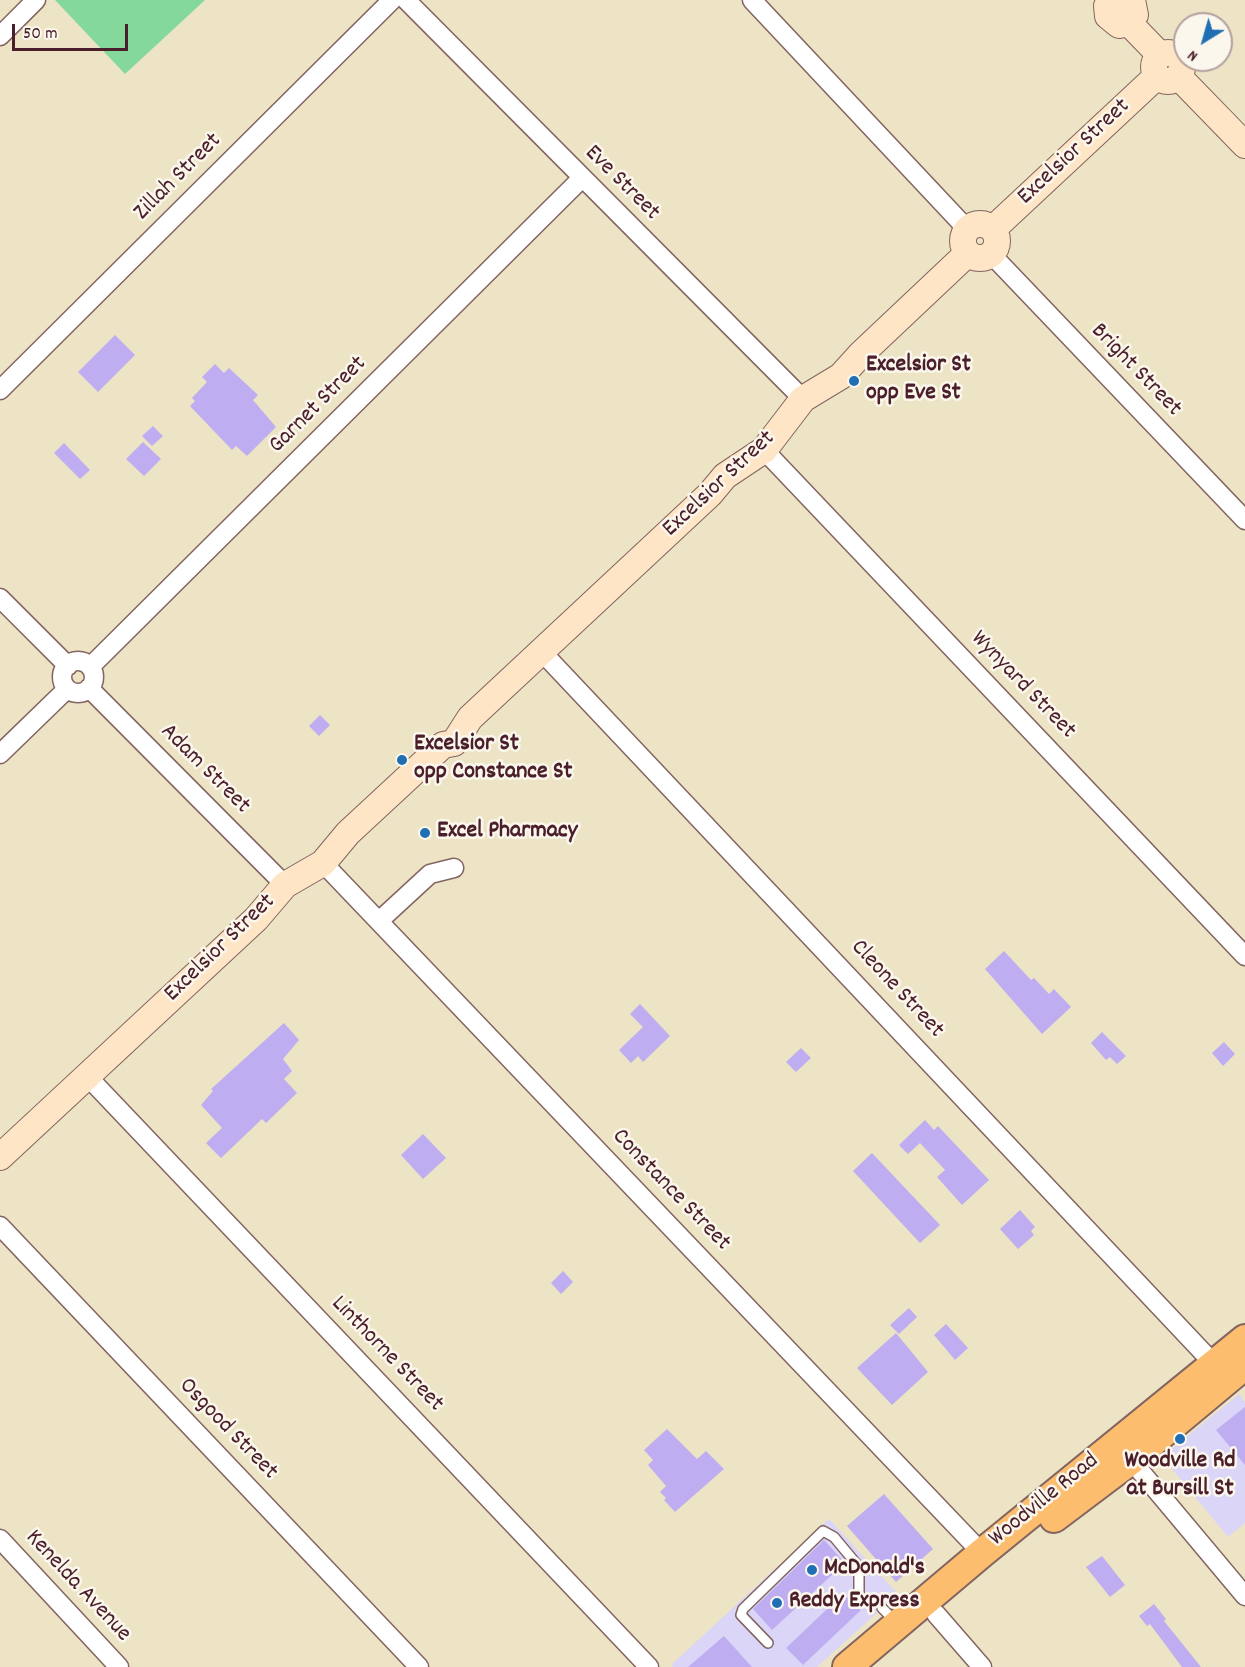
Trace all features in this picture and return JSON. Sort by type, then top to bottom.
[{"type":"main road","name":"Woodville Road","points":[[847,1667],[890,1616],[982,1553],[1245,1339]]},
{"type":"main road","name":"Woodville Road","points":[[873,1667],[1008,1554],[1131,1460],[1245,1365]]},
{"type":"street","points":[[0,36],[36,0]]},
{"type":"street","name":"Zillah Street","points":[[0,390],[392,0]]},
{"type":"street","name":"Eve Street","points":[[406,0],[581,179],[804,399]]},
{"type":"street","name":"Bright Street","points":[[752,0],[1245,520]]},
{"type":"street","points":[[1122,4],[1165,69],[1245,144]]},
{"type":"street","name":"Excelsior Street","points":[[0,1157],[256,919],[285,885],[323,863],[348,833],[443,745],[454,743],[470,718],[710,494],[725,476],[764,450],[804,399],[841,376],[861,354],[980,241],[1165,69]]},
{"type":"street","name":"Garnet Street","points":[[90,667],[581,179]]},
{"type":"street","name":"Wynyard Street","points":[[764,450],[1245,956]]},
{"type":"street","points":[[0,598],[68,666]]},
{"type":"street","name":"Cleone Street","points":[[541,651],[1214,1364]]},
{"type":"street","points":[[77,662],[90,667],[94,680],[89,688],[77,693],[68,689],[63,680],[68,666],[77,662]]},
{"type":"street","name":"Adam Street","points":[[89,688],[285,885]]},
{"type":"street","points":[[0,754],[68,689]]},
{"type":"street","name":"Constance Street","points":[[323,863],[982,1553]]},
{"type":"street","points":[[379,921],[430,874],[454,868]]},
{"type":"street","name":"Linthorne Street","points":[[88,1077],[649,1667]]},
{"type":"street","name":"Osgood Street","points":[[0,1226],[419,1667]]},
{"type":"street","points":[[1131,1460],[1245,1596]]},
{"type":"street","name":"Kenelda Avenue","points":[[0,1539],[118,1667]]},
{"type":"street","points":[[936,1614],[982,1667]]},
{"type":"lane","points":[[768,1643],[741,1615],[743,1608],[823,1531],[834,1537],[859,1567],[859,1602]]},
{"type":"shaded area","points":[[1239,1394],[1245,1402],[1245,1523],[1228,1537],[1162,1457]]},
{"type":"shaded area","points":[[829,1519],[898,1594],[817,1667],[673,1667],[671,1665]]},
{"type":"green space","points":[[55,0],[205,0],[125,74]]},
{"type":"building","points":[[115,335],[135,355],[98,392],[78,372]]},
{"type":"building","points":[[215,364],[224,373],[229,368],[258,395],[253,400],[276,427],[247,456],[236,446],[232,450],[190,406],[195,401],[192,398],[207,382],[202,377]]},
{"type":"building","points":[[153,426],[163,436],[152,446],[142,436]]},
{"type":"building","points":[[143,442],[161,459],[144,476],[126,459]]},
{"type":"building","points":[[64,443],[90,470],[80,479],[54,453]]},
{"type":"building","points":[[320,715],[330,725],[319,736],[309,726]]},
{"type":"building","points":[[1004,951],[1031,980],[1034,978],[1049,994],[1054,989],[1071,1007],[1042,1034],[985,969]]},
{"type":"building","points":[[640,1004],[670,1036],[643,1062],[638,1056],[631,1063],[619,1050],[643,1027],[630,1014]]},
{"type":"building","points":[[284,1023],[299,1040],[283,1059],[292,1071],[284,1079],[297,1093],[266,1123],[262,1119],[221,1158],[206,1143],[222,1128],[201,1105],[213,1091],[211,1089]]},
{"type":"building","points":[[1102,1032],[1126,1056],[1117,1064],[1110,1057],[1106,1060],[1091,1043]]},
{"type":"building","points":[[1224,1042],[1235,1054],[1223,1066],[1212,1053]]},
{"type":"building","points":[[801,1048],[811,1058],[796,1072],[786,1062]]},
{"type":"building","points":[[925,1120],[934,1130],[938,1126],[989,1180],[962,1205],[937,1177],[945,1170],[920,1143],[908,1154],[899,1145]]},
{"type":"building","points":[[423,1134],[446,1158],[423,1179],[401,1155]]},
{"type":"building","points":[[872,1153],[940,1225],[920,1243],[853,1171]]},
{"type":"building","points":[[1020,1210],[1035,1227],[1031,1231],[1034,1235],[1018,1249],[1000,1229]]},
{"type":"building","points":[[563,1271],[573,1282],[561,1294],[551,1283]]},
{"type":"building","points":[[909,1308],[917,1317],[899,1334],[890,1325]]},
{"type":"building","points":[[946,1324],[968,1348],[955,1360],[934,1335]]},
{"type":"building","points":[[896,1333],[928,1372],[892,1405],[857,1368]]},
{"type":"building","points":[[1245,1407],[1245,1465],[1216,1430]]},
{"type":"building","points":[[667,1429],[697,1459],[706,1451],[724,1469],[675,1512],[660,1492],[666,1486],[648,1465],[653,1460],[644,1450]]},
{"type":"building","points":[[884,1494],[933,1549],[896,1582],[847,1526]]},
{"type":"building","points":[[824,1540],[845,1563],[772,1630],[753,1609]]},
{"type":"building","points":[[1102,1556],[1125,1585],[1110,1597],[1086,1567]]},
{"type":"building","points":[[844,1593],[854,1606],[861,1610],[803,1665],[786,1648]]},
{"type":"building","points":[[1154,1604],[1166,1619],[1164,1621],[1201,1667],[1182,1667],[1150,1624],[1147,1626],[1139,1616]]},
{"type":"building","points":[[724,1636],[752,1667],[688,1667]]},
{"type":"place","name":"Excelsior St opp Eve St","points":[[854,381]]},
{"type":"place","name":"Excelsior St opp Constance St","points":[[402,760]]},
{"type":"place","name":"Excel Pharmacy","points":[[425,833]]},
{"type":"place","name":"Woodville Rd at Bursill St","points":[[1180,1439]]},
{"type":"place","name":"McDonald's","points":[[812,1570]]},
{"type":"place","name":"Reddy Express","points":[[777,1603]]}]
